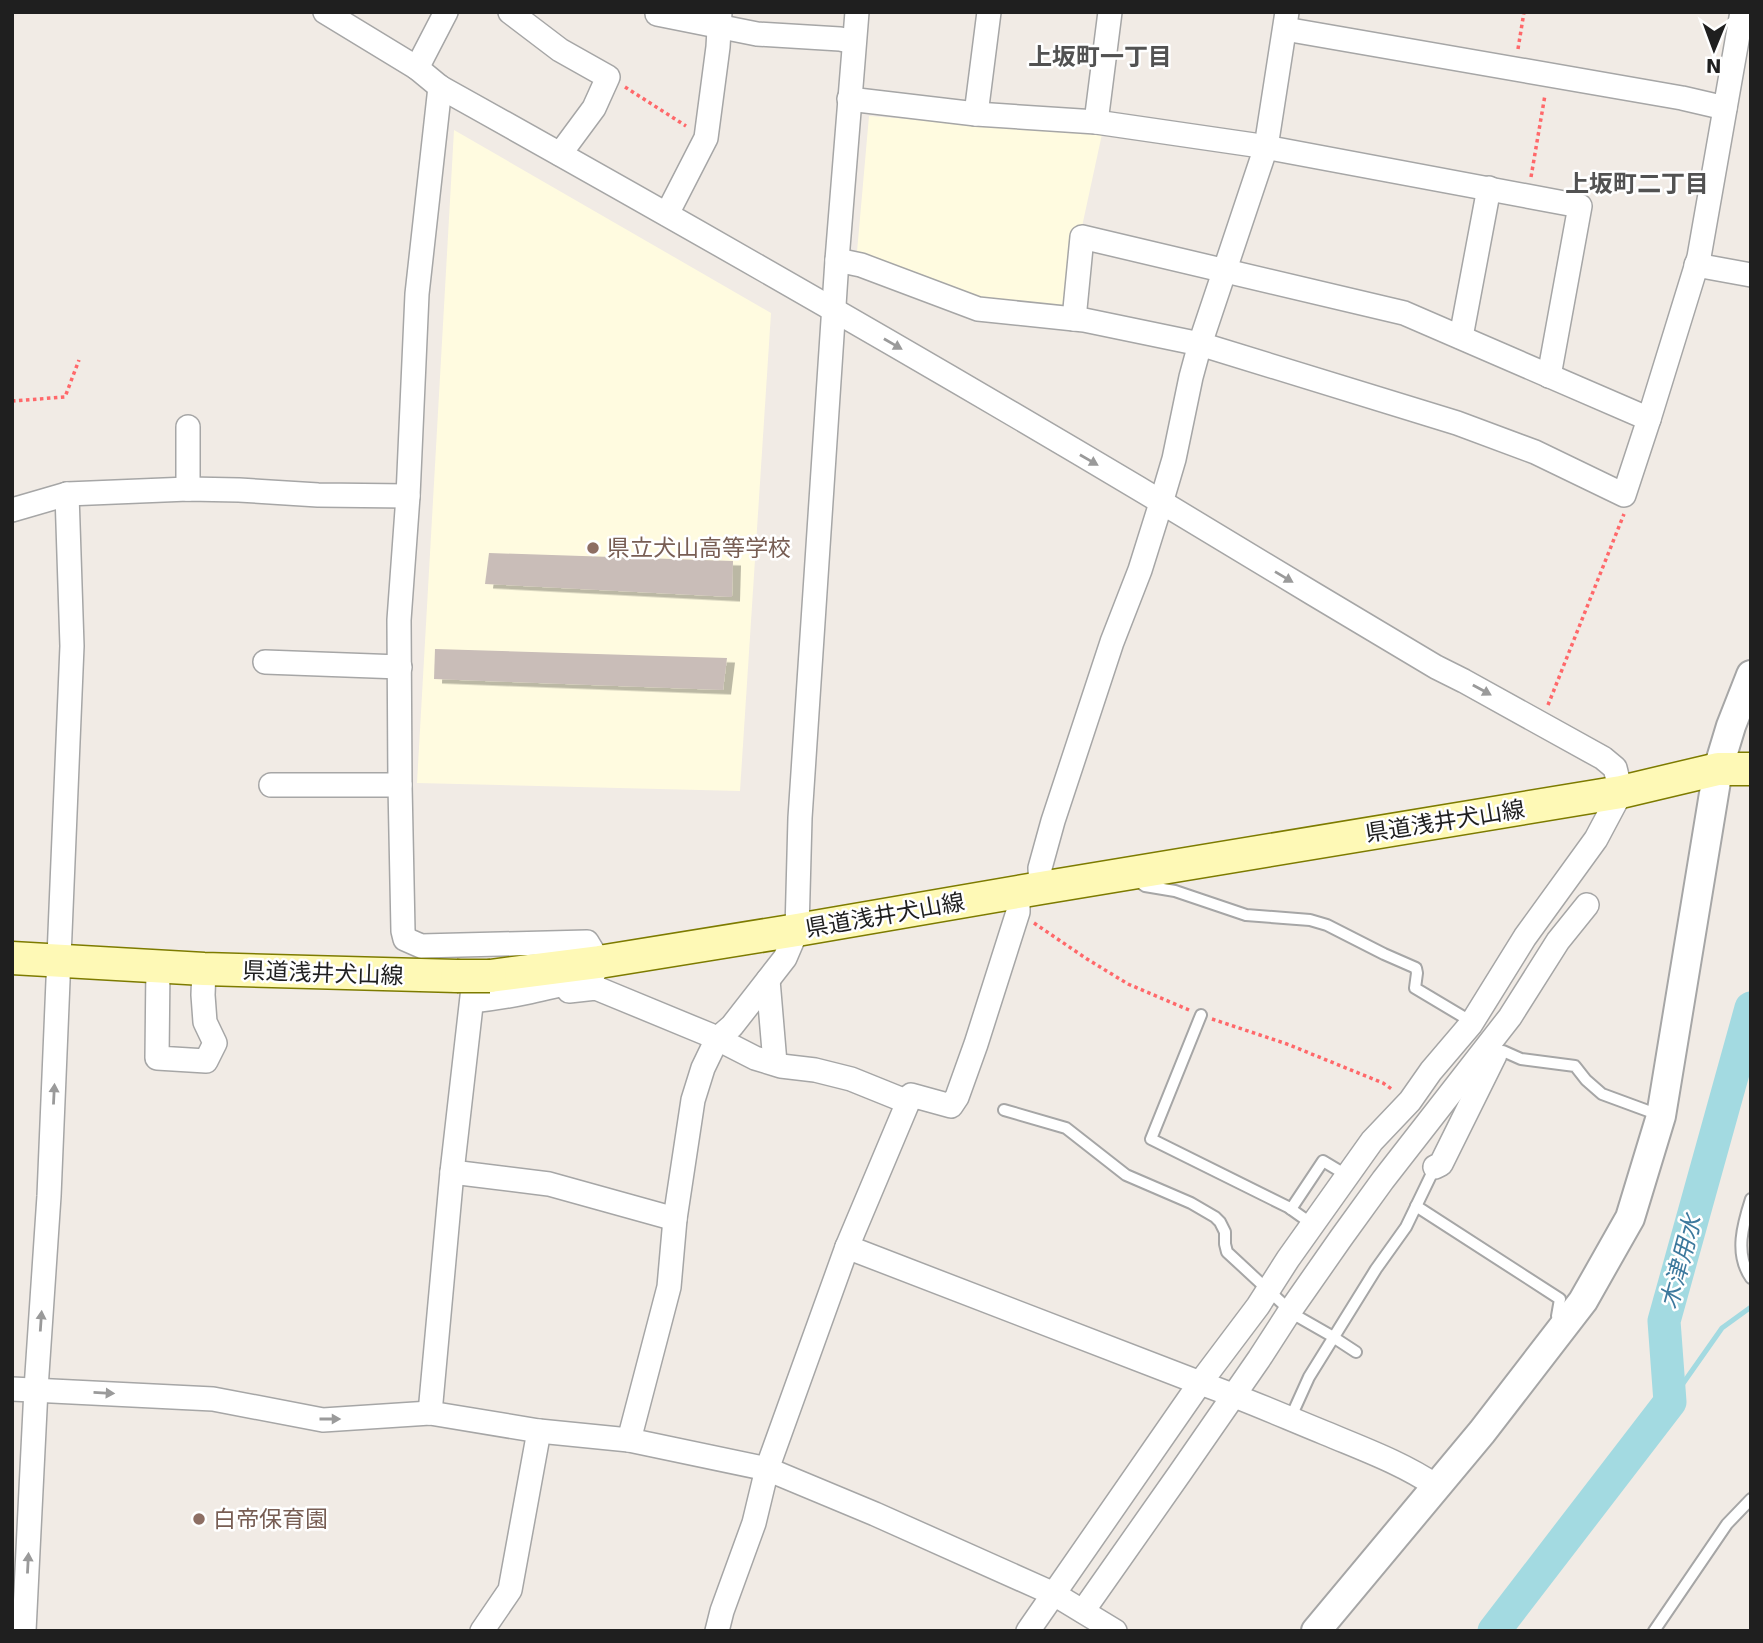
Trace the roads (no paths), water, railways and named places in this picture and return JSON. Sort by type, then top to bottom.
[{"type":"main road","name":"県道浅井犬山線","points":[[12,958],[204,969],[492,976],[599,962],[797,930],[1621,792],[1718,769],[1751,769]]},
{"type":"street","points":[[325,12],[417,68],[440,87],[834,310],[1436,667],[1540,723],[1615,768],[1621,792],[1596,839],[1525,937],[1469,1026],[1409,1101],[1372,1140],[1028,1631]]},
{"type":"street","points":[[417,68],[446,12]]},
{"type":"street","points":[[510,12],[560,50],[608,77],[594,108],[560,154]]},
{"type":"street","points":[[657,12],[719,19],[757,34],[854,42]]},
{"type":"street","points":[[629,1440],[668,1287],[693,1100],[703,1068],[717,1039],[732,1026],[785,958],[797,930],[800,818],[837,260],[857,12]]},
{"type":"street","points":[[976,114],[989,12]]},
{"type":"street","points":[[1096,122],[1110,12]]},
{"type":"street","points":[[837,260],[861,265],[978,309],[1074,319],[1200,344],[1457,424],[1535,452],[1624,495],[1696,265],[1742,12]]},
{"type":"street","points":[[667,214],[706,138],[719,19]]},
{"type":"street","points":[[717,1631],[754,1522],[767,1469],[847,1247],[908,1102],[911,1095],[951,1106],[957,1097],[1018,912],[1040,868],[1112,642],[1140,570],[1174,459],[1200,344],[1266,147],[1286,20],[1548,75],[1725,108]]},
{"type":"street","points":[[440,87],[417,294],[400,620],[403,931],[405,939],[421,946],[587,942],[599,962],[592,977],[495,999],[472,1001]]},
{"type":"street","points":[[849,99],[976,114],[1096,122],[1266,147],[1580,206],[1549,376]]},
{"type":"street","points":[[1461,337],[1489,188]]},
{"type":"street","points":[[1074,319],[1082,237],[1404,313],[1649,419]]},
{"type":"street","points":[[1696,265],[1751,275]]},
{"type":"street","points":[[188,427],[188,489]]},
{"type":"street","points":[[12,510],[67,494],[188,489],[408,496]]},
{"type":"street","points":[[24,1631],[49,1196],[72,646],[67,494]]},
{"type":"street","points":[[265,662],[400,667]]},
{"type":"street","points":[[1316,1631],[1482,1432],[1584,1301],[1630,1219],[1661,1116],[1718,769],[1751,675]]},
{"type":"street","points":[[271,785],[400,785]]},
{"type":"street","points":[[1435,1167],[1441,1164],[1491,1051],[1510,1017],[1558,941],[1587,905]]},
{"type":"street","points":[[430,1413],[476,946]]},
{"type":"street","points":[[158,966],[157,1058],[206,1060],[215,1044],[205,1022],[204,969]]},
{"type":"street","points":[[768,980],[775,1063]]},
{"type":"street","points":[[542,989],[558,993],[596,988],[662,1014],[755,1058],[851,1080],[908,1102]]},
{"type":"street","points":[[1469,1026],[1491,1051]]},
{"type":"street","points":[[1085,1619],[1290,1311],[1383,1180],[1491,1051]]},
{"type":"street","points":[[452,1172],[550,1184],[675,1219]]},
{"type":"street","points":[[847,1247],[1234,1395],[1352,1443],[1436,1486]]},
{"type":"street","points":[[12,1389],[213,1399],[323,1420],[430,1413],[539,1431],[629,1440],[767,1469],[1054,1594],[1085,1619],[1115,1631]]},
{"type":"street","points":[[482,1631],[510,1591],[539,1431]]},
{"type":"lane","points":[[1140,871],[1142,884],[1145,886],[1175,891],[1246,915],[1310,920],[1327,925],[1416,968],[1415,988],[1469,1026]]},
{"type":"lane","points":[[1201,1015],[1151,1139],[1291,1209],[1312,1224]]},
{"type":"lane","points":[[1491,1051],[1503,1051],[1521,1059],[1575,1066],[1602,1094],[1661,1116]]},
{"type":"lane","points":[[1004,1110],[1066,1128],[1126,1175],[1191,1203],[1215,1217],[1225,1232],[1227,1252],[1295,1315],[1356,1352]]},
{"type":"lane","points":[[1291,1209],[1323,1161],[1348,1176]]},
{"type":"lane","points":[[1290,1419],[1332,1336],[1406,1227],[1435,1167]]},
{"type":"lane","points":[[1748,1274],[1742,1254],[1742,1228],[1751,1199]]},
{"type":"lane","points":[[1416,1206],[1560,1299],[1557,1316],[1564,1326]]},
{"type":"lane","points":[[1654,1631],[1727,1524],[1751,1499]]},
{"type":"waterway","name":"木津用水","points":[[1494,1631],[1670,1402],[1664,1321],[1751,1008]]},
{"type":"waterway","points":[[1670,1402],[1722,1328],[1751,1307]]},
{"type":"place","name":"県立犬山高等学校","points":[[593,548]]},
{"type":"place","name":"白帝保育園","points":[[199,1519]]},
{"type":"district","name":"上坂町一丁目","points":[[1100,57]]},
{"type":"district","name":"上坂町二丁目","points":[[1637,184]]}]
